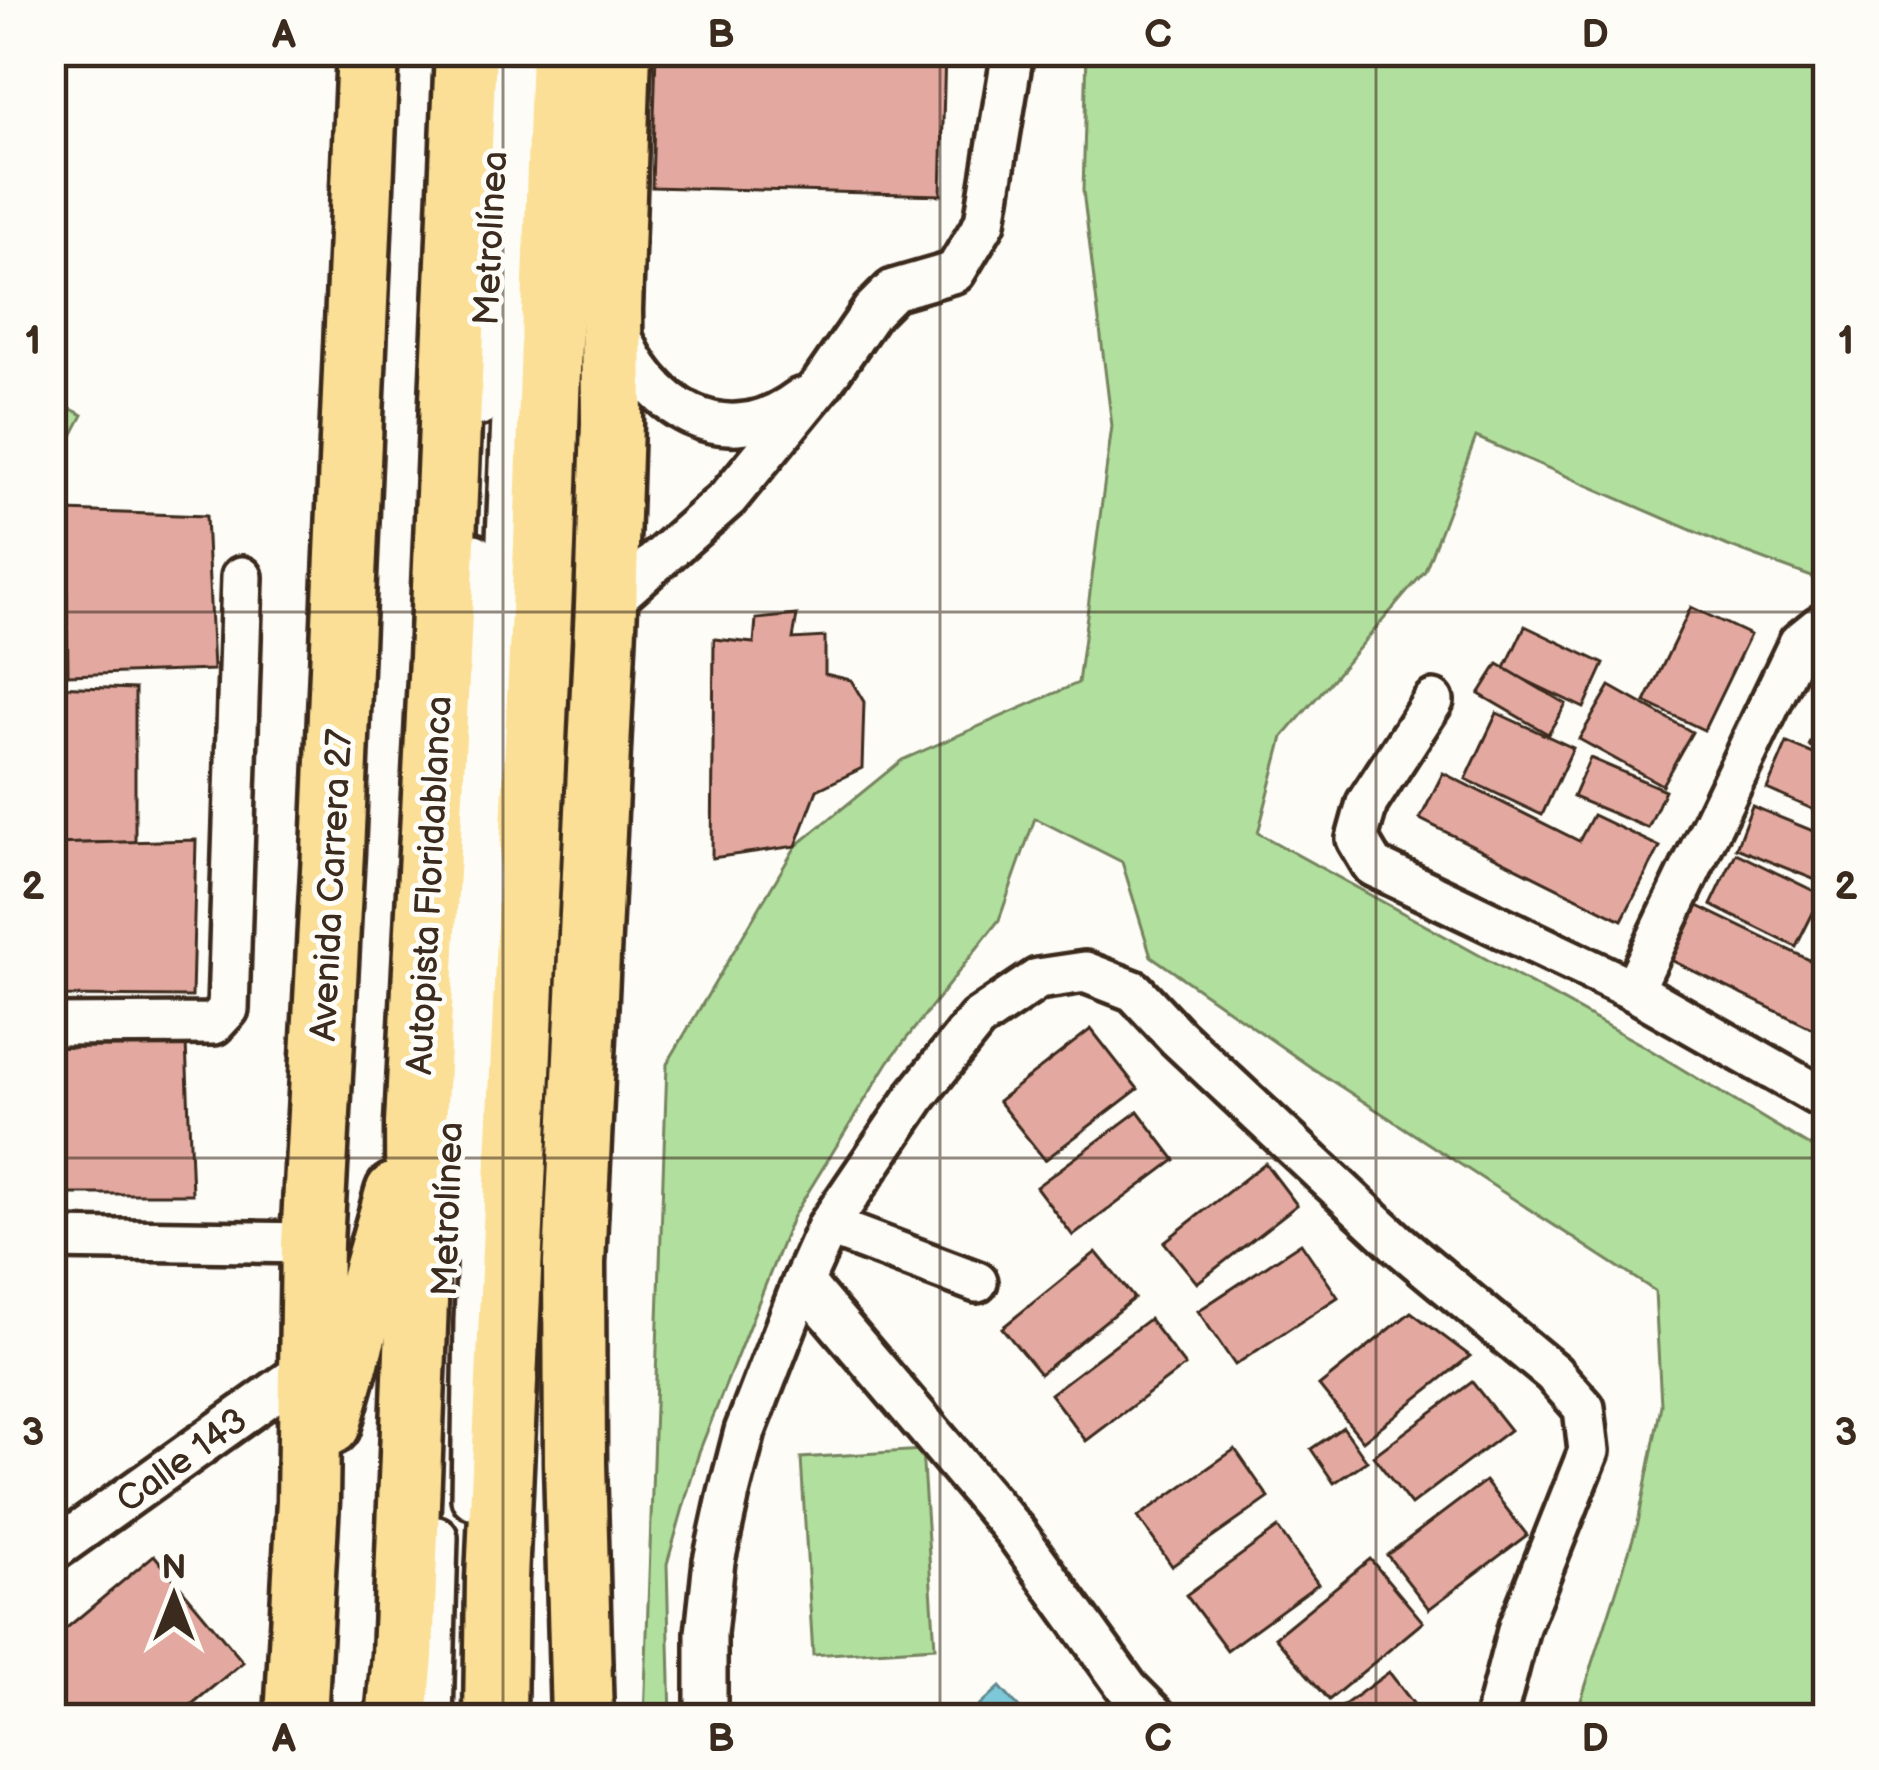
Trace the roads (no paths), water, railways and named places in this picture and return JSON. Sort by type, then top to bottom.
[{"type":"highway","name":"Avenida Carrera 27","points":[[296,1719],[308,1501],[311,1243],[368,51]]},
{"type":"highway","name":"Autopista Floridablanca","points":[[397,1719],[416,1302],[416,1124],[466,51]]},
{"type":"highway","points":[[496,1719],[498,1556],[544,545],[561,51]]},
{"type":"highway","points":[[582,1719],[574,1263],[606,606],[620,51]]},
{"type":"highway","points":[[308,1501],[416,1124]]},
{"type":"street","name":"Metrolínea","points":[[432,1719],[444,1246],[494,164],[495,51]]},
{"type":"street","name":"Metrolínea","points":[[469,1719],[475,1321],[527,51]]},
{"type":"street","points":[[606,606],[728,498],[893,290],[956,272],[985,223],[1013,51]]},
{"type":"street","points":[[611,310],[625,347],[644,376],[664,400],[692,418],[723,425],[755,422],[785,411],[824,382]]},
{"type":"street","points":[[51,1025],[214,1024],[228,1009],[242,577]]},
{"type":"street","points":[[1633,990],[1799,643],[1820,626],[1828,626]]},
{"type":"street","points":[[1433,701],[1367,803],[1357,839],[1373,866],[1633,990],[1828,1101]]},
{"type":"street","points":[[706,1719],[706,1634],[714,1561],[729,1493],[746,1431],[828,1226],[917,1095],[977,1020],[1038,979],[1085,971],[1134,991],[1381,1228],[1553,1373],[1583,1408],[1589,1451],[1519,1627],[1495,1719]]},
{"type":"street","points":[[828,1226],[977,1282]]},
{"type":"street","points":[[51,1239],[311,1243]]},
{"type":"street","points":[[803,1282],[1016,1533],[1128,1689],[1158,1719]]},
{"type":"street","name":"Calle 143","points":[[51,1552],[311,1366]]},
{"type":"water","points":[[1000,1687],[1029,1719],[965,1719]]}]
